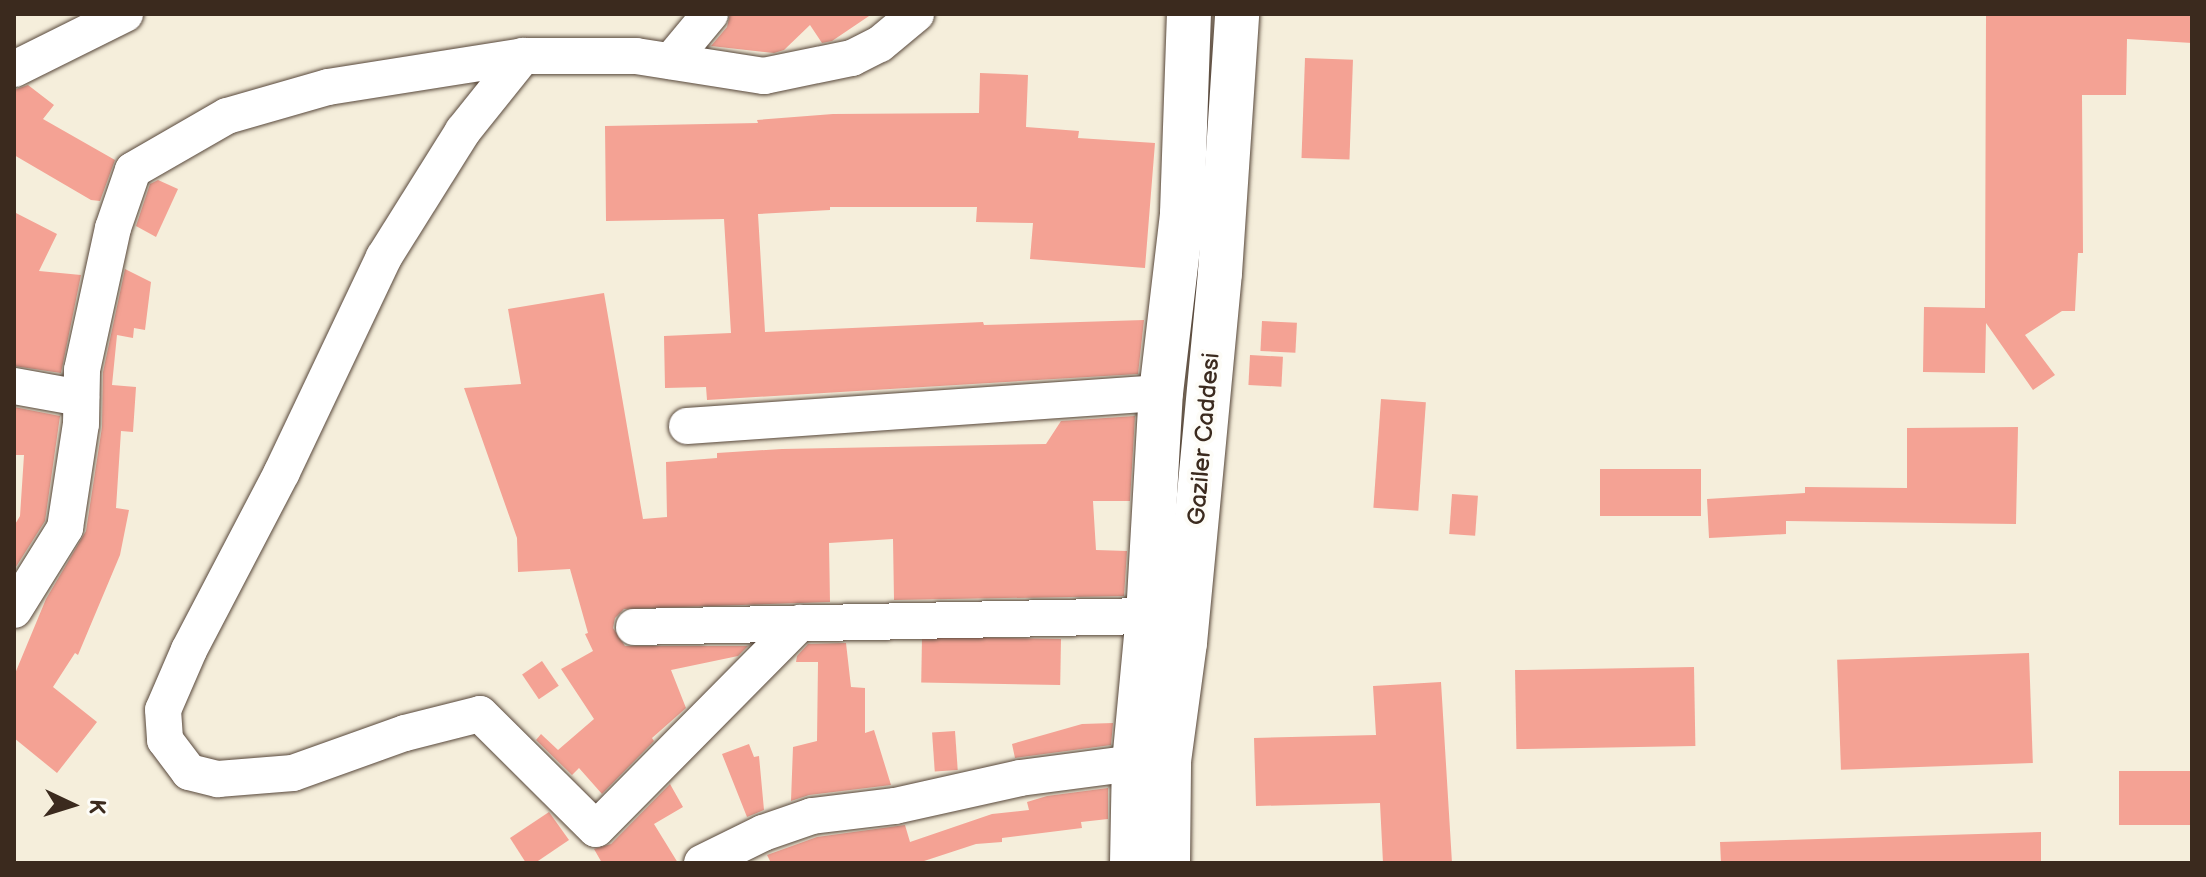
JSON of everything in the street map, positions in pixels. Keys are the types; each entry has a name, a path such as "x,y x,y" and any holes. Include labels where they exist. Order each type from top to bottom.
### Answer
{"main road":[{"name":"Gaziler Caddesi","path":"1132,863 1134,763 1148,616 1161,393 1182,213 1189,14"},
{"name":"Gaziler Caddesi","path":"1168,863 1169,761 1185,643 1218,289 1237,14"}],"street":[{"path":"14,69 125,14"},
{"path":"671,61 710,14"},
{"path":"14,610 65,528 81,424 82,370 113,228 133,170 227,116 328,87 523,56 636,56 764,76 852,58 880,44 916,14"},
{"path":"523,56 463,131 384,257 282,472 189,650 163,710 165,740 189,772 218,779 293,773 405,733 480,714 596,829 800,623"},
{"path":"14,386 81,398"},
{"path":"687,426 1161,393"},
{"path":"634,627 1148,616"},
{"path":"702,863 763,833 812,816 895,806 1020,778 1134,763"}],"building":[{"path":"730,14 872,14 832,41 822,43 810,25 784,50 774,53 711,46 727,27"},
{"path":"1986,14 2192,14 2192,43 2127,39 2126,95 2082,95 2083,253 2078,253 2075,311 2062,311 2025,335 2055,375 2033,390 1986,323 1985,373 1923,372 1924,307 1985,308"},
{"path":"1305,58 1353,60 1349,160 1302,158"},
{"path":"980,73 1028,75 1026,127 1079,131 1078,138 1155,143 1145,268 1030,259 1033,223 976,222 977,207 830,207 830,210 758,214 765,332 983,322 984,325 1144,320 1138,374 707,400 706,387 665,388 664,336 731,333 724,219 606,221 605,126 758,123 757,120 833,114 979,113"},
{"path":"28,85 54,105 43,119 115,160 100,201 91,200 14,155 14,90"},
{"path":"158,180 178,189 156,237 136,226 150,184"},
{"path":"14,212 57,234 39,271 81,275 61,373 14,366"},
{"path":"125,269 151,282 145,330 134,328 133,338 117,335 112,385 136,387 133,432 121,431 116,508 129,510 120,555 78,655 75,653 53,687 97,722 57,773 14,738 14,676 46,599 86,531 102,427 103,372"},
{"path":"604,293 643,519 667,517 666,462 717,458 717,453 782,449 1046,444 1061,421 1135,416 1130,501 1093,501 1096,550 1127,551 1124,596 894,600 893,539 829,543 830,602 624,609 615,618 613,628 625,646 748,646 738,656 671,670 686,708 652,738 654,741 602,794 579,768 572,775 536,740 541,734 558,750 594,719 561,669 593,651 585,634 588,633 570,569 518,572 517,538 464,388 521,384 508,309"},
{"path":"1262,321 1297,323 1295,353 1260,351"},
{"path":"1250,355 1283,357 1281,387 1248,385"},
{"path":"1381,399 1426,402 1418,511 1373,508"},
{"path":"14,407 60,416 45,521 14,570 14,526 20,516 24,455 14,455"},
{"path":"2018,427 2016,524 1786,521 1786,534 1709,538 1707,499 1805,493 1805,487 1907,488 1907,428"},
{"path":"1600,469 1701,469 1701,516 1600,516"},
{"path":"1452,494 1478,496 1475,536 1449,534"},
{"path":"922,637 1061,639 1060,685 921,683"},
{"path":"846,643 851,687 865,688 865,733 874,730 891,785 809,795 791,801 793,747 817,741 818,662 796,662 797,656 808,644"},
{"path":"2029,653 2033,763 1841,770 1837,660"},
{"path":"542,661 559,686 539,699 522,674"},
{"path":"1694,667 1695,746 1516,749 1515,670"},
{"path":"1441,682 1452,863 1383,863 1380,803 1256,806 1254,738 1376,735 1373,686"},
{"path":"1113,723 1111,745 1015,758 1012,744 1082,724"},
{"path":"955,731 958,770 935,772 932,733"},
{"path":"749,744 754,757 759,756 764,810 747,817 722,754"},
{"path":"2119,771 2192,771 2192,825 2119,825"},
{"path":"670,784 683,807 654,824 678,863 602,863 594,849 611,844"},
{"path":"1108,788 1108,819 1081,822 1082,828 976,844 918,863 771,863 767,855 817,837 905,825 910,842 992,814 1029,810 1027,802 1047,796"},
{"path":"549,812 569,840 535,863 526,863 510,838"},
{"path":"2041,832 2041,863 1721,863 1720,842"}]}
